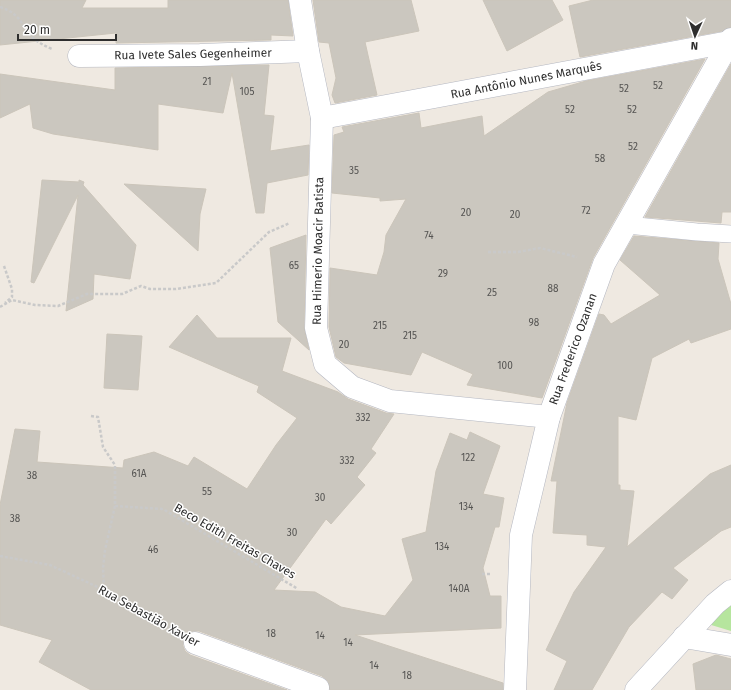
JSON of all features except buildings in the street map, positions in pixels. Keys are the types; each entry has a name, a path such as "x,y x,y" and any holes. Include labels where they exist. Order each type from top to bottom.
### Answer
{"street":[{"name":"Rua Himerio Moacir Batista","path":"300,0 308,51 322,118 318,210 319,275 316,328 325,364 352,387 390,401 549,417"},
{"name":"Rua Antônio Nunes Marquês","path":"322,118 730,40"},
{"name":"Rua Frederico Ozanan","path":"515,690 521,535 549,417 604,264 730,40"},
{"name":"Rua Ivete Sales Gegenheimer","path":"79,56 200,55 308,51"},
{"path":"636,690 715,604 731,591"},
{"path":"684,637 731,646"},
{"name":"Rua Sebastião Xavier","path":"195,643 318,688 317,690"}],"lane":[{"path":"627,225 731,234"}],"path":[{"path":"0,7 9,10 21,20 32,37 41,44 56,51 79,56"},
{"path":"1,307 12,300 35,305 58,306 87,294 122,294 141,286 150,289 176,289 216,283 269,232 318,210"},
{"path":"488,252 518,252 540,248 604,264"},
{"path":"1,307 12,297 12,289 4,266"},
{"path":"91,416 98,417 103,447 115,464 115,506 105,550 103,568 104,590"},
{"name":"Beco Edith Freitas Chaves","path":"115,506 163,510 298,589"},
{"name":"Rua Sebastião Xavier","path":"0,556 50,565 104,590 195,643"}],"green space":[{"path":"731,598 731,631 708,624"}]}
